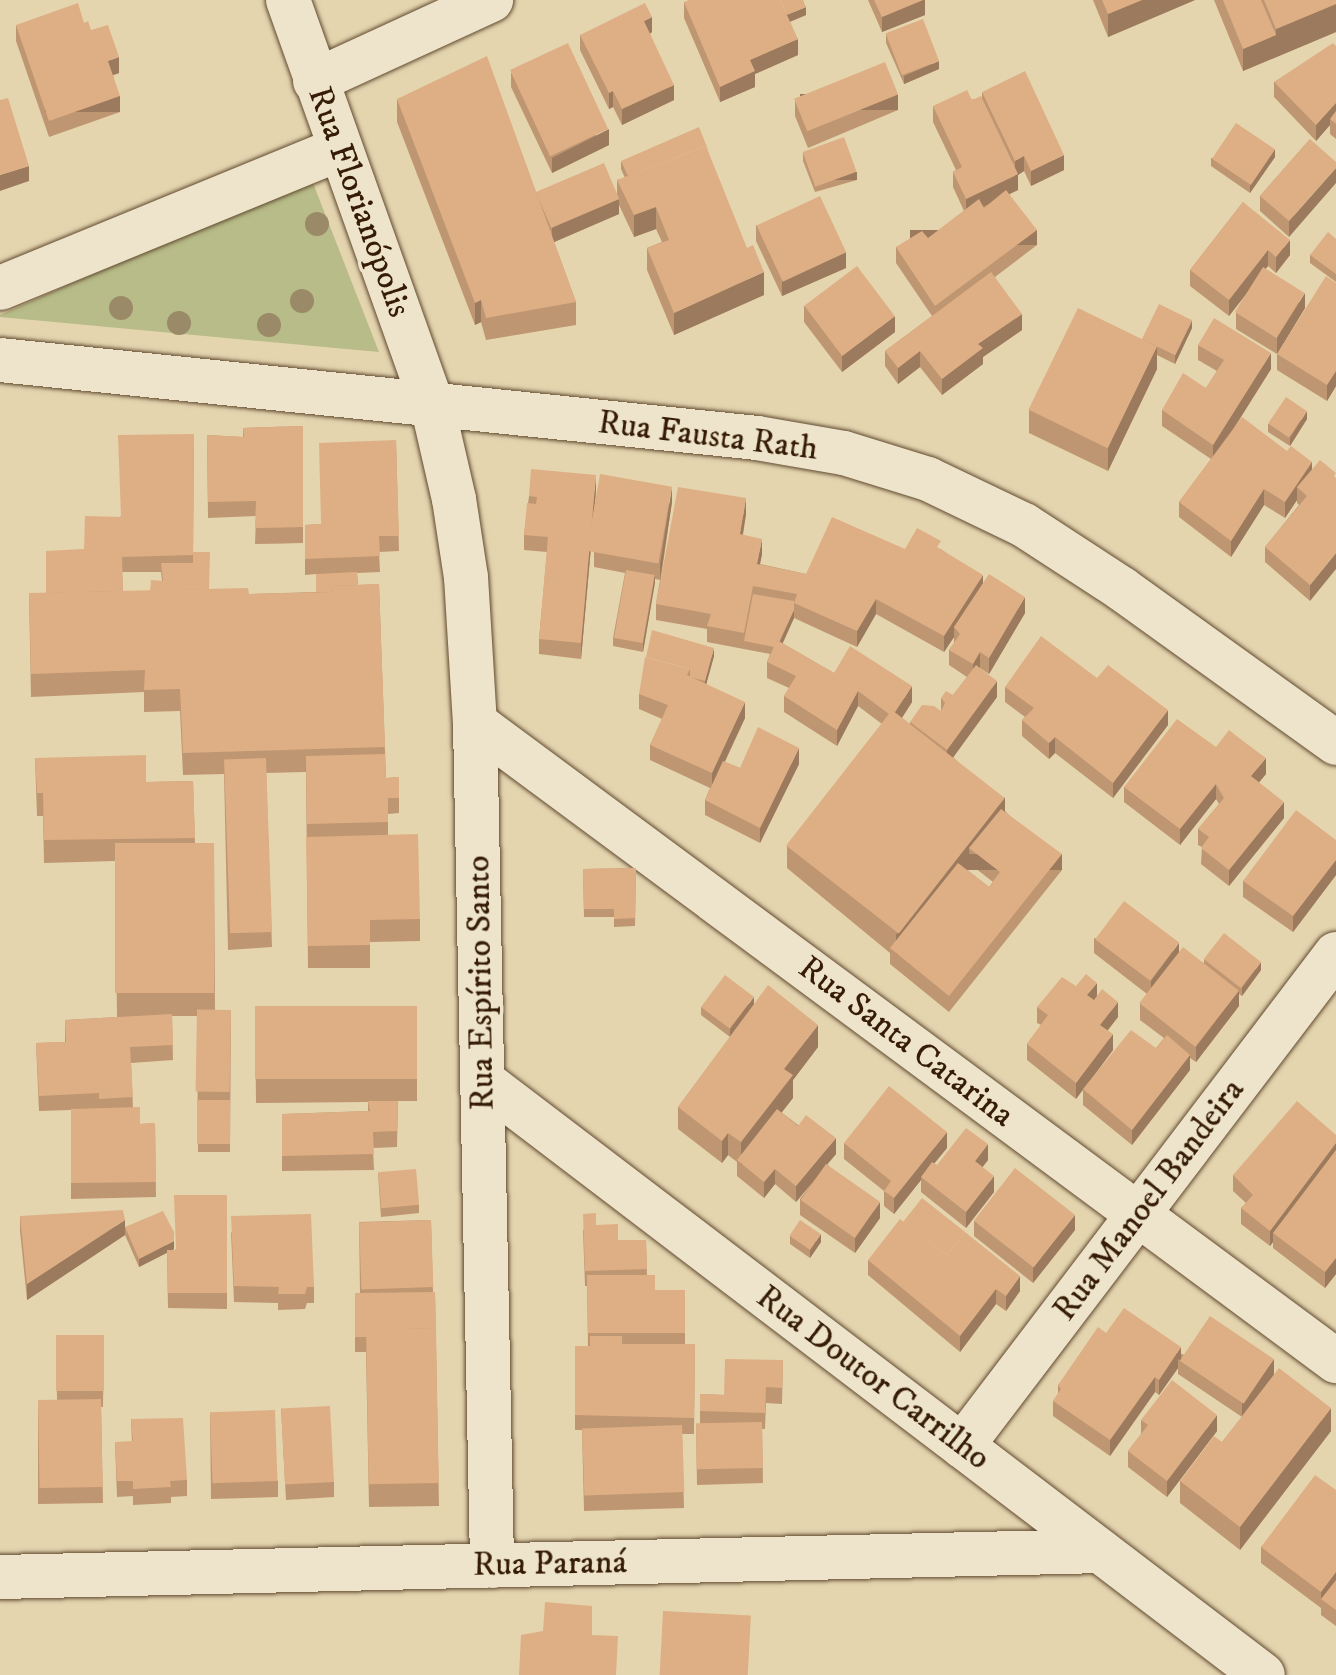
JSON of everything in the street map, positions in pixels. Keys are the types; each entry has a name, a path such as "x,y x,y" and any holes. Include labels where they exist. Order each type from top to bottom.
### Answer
{"street":[{"name":"Rua Florianópolis","path":"288,0 432,404"},
{"path":"315,81 491,0"},
{"path":"0,288 339,149"},
{"name":"Rua Fausta Rath","path":"0,360 757,438 844,453 928,479 1024,525 1122,589 1336,743"},
{"name":"Rua Espírito Santo","path":"432,404 454,499 466,577 475,723 492,1566"},
{"name":"Rua Santa Catarina","path":"475,723 1336,1361"},
{"name":"Rua Manoel Bandeira","path":"962,1446 1336,954"},
{"name":"Rua Doutor Carrilho","path":"483,1081 1263,1675"},
{"name":"Rua Paraná","path":"0,1577 1100,1551"}],"green space":[{"path":"311,178 379,352 0,317 0,315"}],"building":[{"path":"780,0 798,39 750,60 755,71 720,87 684,2"},
{"path":"780,0 803,0 806,7 787,15"},
{"path":"874,0 923,0 882,17"},
{"path":"1102,0 1142,0 1108,14"},
{"path":"1223,0 1261,0 1276,35 1243,49"},
{"path":"1264,0 1336,0 1336,4 1276,29"},
{"path":"78,3 84,23 88,21 91,30 108,25 119,57 108,61 120,96 49,121 16,25"},
{"path":"645,3 652,17 644,21 674,85 622,109 613,91 609,93 580,35"},
{"path":"923,19 939,61 902,75 886,33"},
{"path":"568,43 608,129 550,156 510,70"},
{"path":"1333,43 1336,46 1336,103 1316,125 1274,82"},
{"path":"487,56 576,302 486,318 481,300 475,303 397,99"},
{"path":"885,62 898,94 807,131 794,99"},
{"path":"1025,71 1064,155 1031,171 1024,156 1015,161 982,92"},
{"path":"967,90 972,100 981,96 1018,174 966,199 953,172 962,167 933,106"},
{"path":"8,98 29,166 0,175 0,100"},
{"path":"1236,123 1275,149 1251,185 1212,159"},
{"path":"699,127 709,152 706,146 628,176 621,161"},
{"path":"844,137 857,172 815,187 803,152"},
{"path":"1310,139 1336,162 1336,168 1289,221 1260,196"},
{"path":"706,146 747,248 753,245 764,272 674,313 647,248 669,240 656,207 634,215 617,180"},
{"path":"604,163 619,199 551,228 536,192"},
{"path":"1006,190 1037,230 935,306 896,247 922,231 928,238 979,199 984,208"},
{"path":"820,196 846,252 783,282 757,226"},
{"path":"1243,202 1290,240 1276,257 1268,250 1229,300 1190,270"},
{"path":"1328,232 1336,239 1336,274 1310,255"},
{"path":"857,266 895,316 842,356 804,306"},
{"path":"1263,267 1305,293 1276,338 1235,312"},
{"path":"991,272 1022,314 978,344 983,348 942,379 920,351 898,368 885,351"},
{"path":"1326,276 1336,283 1336,371 1327,385 1277,354"},
{"path":"1159,304 1192,320 1175,355 1142,339"},
{"path":"1078,308 1157,347 1108,448 1028,410"},
{"path":"1214,318 1271,353 1213,445 1162,410 1183,373 1206,388 1224,360 1198,345"},
{"path":"1286,397 1307,411 1289,438 1268,424"},
{"path":"1242,417 1287,451 1291,446 1312,462 1285,502 1264,489 1231,541 1179,502"},
{"path":"303,426 303,527 255,528 256,501 208,502 207,435 244,437 243,428"},
{"path":"194,434 193,555 122,557 123,591 46,593 46,551 84,549 85,516 121,517 118,435"},
{"path":"396,440 399,536 379,536 380,556 305,559 305,525 321,524 319,443"},
{"path":"1320,460 1336,473 1336,553 1310,585 1265,547 1307,496 1297,487"},
{"path":"531,469 596,475 581,643 539,639 548,537 524,535 527,503 536,504 537,497 529,496"},
{"path":"600,474 672,487 658,563 586,551"},
{"path":"678,487 746,498 740,534 762,539 757,564 806,574 832,517 905,549 917,528 941,541 937,547 983,575 944,636 876,599 857,631 794,603 797,594 753,586 744,633 707,626 711,614 656,604"},
{"path":"193,552 210,552 209,589 150,591 151,580 163,581 161,563 193,563"},
{"path":"626,570 655,575 643,643 614,638"},
{"path":"357,572 358,585 332,586 331,592 316,592 316,574"},
{"path":"989,574 1025,597 989,658 980,652 973,664 949,650 960,634 954,627"},
{"path":"379,584 385,747 183,753 180,689 144,690 145,670 31,674 29,593 248,588 249,594 331,592 332,586"},
{"path":"753,594 794,601 794,610 774,647 744,641"},
{"path":"652,630 714,648 705,681 690,677 690,669 646,657"},
{"path":"1041,636 1097,678 1108,665 1168,710 1113,783 1055,737 1049,743 1022,720 1034,708 1005,687"},
{"path":"777,640 834,673 850,646 912,686 895,712 892,710 889,714 858,691 837,730 784,696 796,676 767,662"},
{"path":"645,657 690,669 687,675 745,702 712,773 650,745 668,705 639,694"},
{"path":"976,665 997,681 947,750 910,722 922,705 934,706 941,711 945,703 941,698 946,691 953,695"},
{"path":"892,710 1005,798 899,934 786,846"},
{"path":"1177,719 1216,747 1229,730 1266,758 1251,776 1284,802 1229,870 1201,848 1209,837 1198,829 1224,798 1216,784 1180,829 1124,787"},
{"path":"758,727 799,748 760,828 705,800 723,761 740,768"},
{"path":"385,754 386,778 399,777 399,798 388,798 388,822 307,824 306,756"},
{"path":"146,755 146,782 193,781 195,838 44,840 43,793 37,793 35,758"},
{"path":"266,758 272,932 230,933 224,759"},
{"path":"1001,809 1062,854 949,996 890,948 958,863 989,887 1000,872 969,848"},
{"path":"1296,810 1336,840 1336,860 1293,916 1243,881"},
{"path":"418,834 420,919 370,920 370,945 308,946 306,837"},
{"path":"115,843 214,843 214,993 115,993"},
{"path":"636,868 635,918 614,919 614,909 584,909 583,869"},
{"path":"1124,901 1179,943 1150,981 1095,939"},
{"path":"1224,933 1261,962 1241,988 1204,959"},
{"path":"1183,947 1239,991 1195,1047 1139,1003"},
{"path":"1086,974 1097,983 1087,995 1094,1000 1102,989 1118,1002 1100,1025 1113,1034 1076,1083 1027,1044 1048,1015 1037,1007 1062,977 1076,986"},
{"path":"725,975 754,997 730,1029 701,1007"},
{"path":"768,985 818,1025 784,1069 793,1075 741,1142 728,1133 722,1141 678,1107"},
{"path":"255,1006 417,1006 417,1079 255,1079"},
{"path":"197,1009 231,1010 230,1092 196,1091"},
{"path":"172,1014 173,1045 130,1047 133,1097 99,1099 99,1093 39,1096 36,1043 66,1042 65,1020"},
{"path":"1131,1030 1156,1048 1167,1035 1190,1055 1132,1130 1083,1089"},
{"path":"889,1086 947,1132 894,1198 884,1191 891,1181 844,1143"},
{"path":"197,1100 230,1100 230,1144 197,1144"},
{"path":"368,1101 398,1101 397,1131 373,1132 374,1154 282,1156 282,1114 370,1111"},
{"path":"1297,1101 1336,1135 1336,1143 1270,1231 1241,1208 1253,1195 1233,1175"},
{"path":"140,1107 140,1124 155,1123 156,1182 71,1183 71,1109"},
{"path":"777,1109 798,1126 806,1115 836,1138 796,1186 775,1169 764,1182 737,1160"},
{"path":"966,1128 988,1144 975,1161 994,1176 966,1212 921,1177 932,1162 937,1165"},
{"path":"1336,1150 1336,1258 1325,1272 1273,1233"},
{"path":"826,1164 880,1202 855,1238 801,1200"},
{"path":"1015,1168 1075,1215 1034,1268 974,1221"},
{"path":"416,1169 419,1205 381,1208 378,1172"},
{"path":"174,1195 227,1195 227,1293 168,1293 167,1250 176,1250"},
{"path":"922,1198 969,1235 965,1232 947,1255 903,1222"},
{"path":"123,1210 125,1220 27,1284 20,1216"},
{"path":"163,1211 174,1232 174,1241 139,1259 125,1227"},
{"path":"596,1213 596,1225 618,1224 618,1240 646,1240 647,1269 585,1271 583,1214"},
{"path":"311,1214 314,1287 307,1287 305,1294 278,1294 279,1287 234,1286 231,1216"},
{"path":"900,1219 947,1255 965,1232 1020,1276 1006,1296 996,1289 960,1336 868,1260"},
{"path":"431,1220 433,1287 361,1289 359,1223"},
{"path":"800,1220 821,1234 810,1250 789,1236"},
{"path":"587,1275 655,1275 655,1290 685,1290 685,1333 588,1333"},
{"path":"435,1292 436,1328 366,1330 366,1337 355,1337 355,1293"},
{"path":"1124,1308 1181,1347 1159,1380 1155,1377 1110,1440 1053,1401 1061,1389 1058,1385 1098,1327 1106,1333"},
{"path":"1210,1316 1274,1359 1244,1404 1180,1361"},
{"path":"436,1328 439,1483 369,1484 366,1329"},
{"path":"56,1335 104,1335 104,1391 56,1391"},
{"path":"590,1336 622,1336 622,1344 695,1344 694,1418 575,1415 575,1346 590,1346"},
{"path":"725,1359 783,1360 782,1388 766,1387 765,1413 700,1411 700,1394 724,1395"},
{"path":"1279,1368 1331,1408 1240,1527 1180,1481 1214,1436 1222,1442"},
{"path":"1172,1380 1217,1415 1167,1481 1128,1451 1148,1425 1141,1420"},
{"path":"101,1399 103,1487 40,1488 38,1400"},
{"path":"330,1406 334,1482 285,1484 281,1409"},
{"path":"275,1410 277,1481 213,1483 210,1412"},
{"path":"183,1418 187,1480 170,1481 171,1487 133,1489 133,1481 117,1481 115,1442 133,1441 131,1419"},
{"path":"762,1422 763,1468 697,1469 696,1423"},
{"path":"682,1425 684,1492 584,1495 582,1428"},
{"path":"1315,1475 1336,1490 1336,1572 1321,1592 1261,1547"},
{"path":"1336,1580 1336,1610 1321,1599"},
{"path":"545,1602 592,1606 592,1635 618,1636 616,1675 519,1675 521,1635 543,1631"},
{"path":"663,1611 751,1616 748,1675 660,1675"}]}
